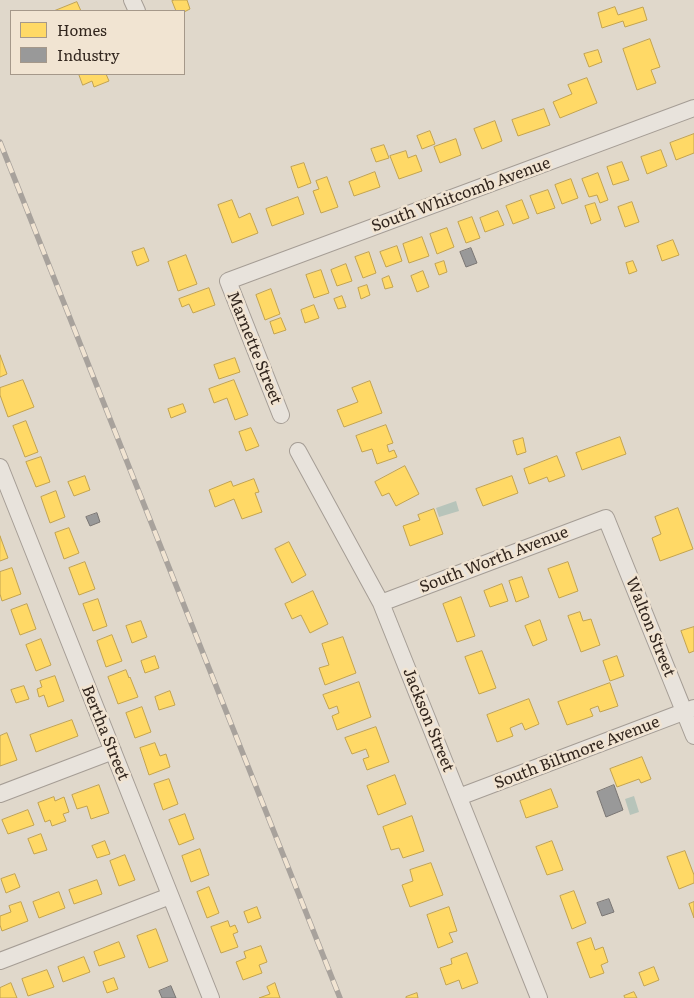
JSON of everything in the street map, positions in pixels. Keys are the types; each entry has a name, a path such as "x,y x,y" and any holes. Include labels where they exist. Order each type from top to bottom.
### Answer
{"street":[{"name":"South Whitcomb Avenue","path":"228,281 694,108"},
{"name":"Marnette Street","path":"228,281 281,416"},
{"name":"Jackson Street","path":"298,451 381,603 539,998"},
{"name":"Bertha Street","path":"0,467 211,998"},
{"name":"South Worth Avenue","path":"381,603 606,518"},
{"name":"Walton Street","path":"606,518 689,710 694,736"},
{"name":"South Biltmore Avenue","path":"459,798 689,710"},
{"path":"0,794 113,751"},
{"path":"0,961 170,896"}],"shaded area":[{"path":"456,501 459,511 439,517 436,508"},
{"path":"634,796 639,812 630,815 625,799"}],"building: Homes":[{"path":"187,0 190,9 185,12 176,10 172,1"},
{"path":"77,2 81,10 57,10"},
{"path":"615,7 618,15 643,7 647,20 625,27 623,21 602,28 598,13"},
{"path":"650,39 660,67 651,70 656,83 637,90 623,49"},
{"path":"598,50 602,62 589,67 584,54"},
{"path":"79,75 106,75 109,81 94,87 92,81 83,85"},
{"path":"587,78 597,103 560,118 553,102 572,94 568,85"},
{"path":"544,109 550,125 518,136 512,120"},
{"path":"495,121 502,141 482,149 474,129"},
{"path":"430,131 435,144 422,149 417,136"},
{"path":"694,134 694,153 676,160 670,143"},
{"path":"456,139 461,155 440,163 434,147"},
{"path":"384,145 389,158 376,162 371,149"},
{"path":"661,150 667,166 647,174 641,157"},
{"path":"406,151 408,158 416,155 422,171 399,179 390,156"},
{"path":"622,162 629,180 613,185 607,167"},
{"path":"304,163 311,183 298,188 291,167"},
{"path":"375,172 380,187 354,196 349,182"},
{"path":"598,173 608,200 600,203 597,195 589,197 582,179"},
{"path":"327,177 338,207 321,213 313,191 319,189 316,181"},
{"path":"571,179 578,198 562,204 555,185"},
{"path":"548,190 555,208 537,214 530,196"},
{"path":"298,197 304,214 272,226 266,209"},
{"path":"232,200 239,218 250,213 258,233 232,243 218,205"},
{"path":"522,200 529,218 513,224 506,206"},
{"path":"632,202 639,222 625,227 618,207"},
{"path":"595,203 601,220 591,224 585,206"},
{"path":"498,211 504,225 485,232 480,218"},
{"path":"472,217 480,238 466,243 458,222"},
{"path":"447,228 454,247 437,254 430,234"},
{"path":"422,237 429,256 409,263 403,244"},
{"path":"673,240 679,255 662,261 657,246"},
{"path":"397,246 402,261 386,267 380,252"},
{"path":"144,248 149,261 137,266 132,252"},
{"path":"369,252 376,273 363,278 355,257"},
{"path":"186,255 197,284 178,291 168,262"},
{"path":"444,261 447,272 439,275 435,264"},
{"path":"633,261 637,271 629,274 626,263"},
{"path":"346,264 352,281 337,286 331,270"},
{"path":"321,270 329,293 314,298 306,275"},
{"path":"423,271 429,287 417,292 411,276"},
{"path":"389,276 393,287 385,289 382,279"},
{"path":"367,285 370,295 361,299 358,288"},
{"path":"209,288 215,305 193,313 189,304 182,307 179,299"},
{"path":"271,289 280,314 265,320 256,295"},
{"path":"342,296 346,307 338,309 334,299"},
{"path":"314,305 319,318 305,323 301,310"},
{"path":"281,318 286,330 274,334 270,322"},
{"path":"0,355 7,374 0,377"},
{"path":"235,358 240,372 219,379 214,365"},
{"path":"23,380 34,407 8,417 0,395 0,388"},
{"path":"234,380 248,415 235,420 227,398 214,403 209,389"},
{"path":"370,381 382,413 344,427 337,410 358,402 352,388"},
{"path":"183,404 186,412 171,418 168,409"},
{"path":"26,421 38,452 25,457 13,426"},
{"path":"386,425 393,443 387,445 389,452 394,450 397,457 377,464 372,449 362,452 356,436"},
{"path":"251,428 259,446 246,451 239,432"},
{"path":"620,437 626,454 582,470 576,453"},
{"path":"523,438 526,452 517,455 513,441"},
{"path":"557,456 565,476 549,482 547,477 529,484 524,469"},
{"path":"41,457 50,482 36,487 26,462"},
{"path":"405,466 419,494 396,506 389,493 382,496 375,482"},
{"path":"85,476 90,490 74,496 68,482"},
{"path":"512,476 518,493 483,506 476,489"},
{"path":"254,479 259,492 255,493 262,512 242,519 234,499 215,507 209,490 231,481 233,486"},
{"path":"56,491 65,517 50,523 41,497"},
{"path":"678,508 693,549 660,561 652,538 661,534 655,517"},
{"path":"434,509 443,534 410,546 403,526 420,520 418,515"},
{"path":"69,528 79,553 64,559 55,533"},
{"path":"0,536 8,558 0,561"},
{"path":"289,542 306,575 292,583 275,549"},
{"path":"85,562 95,589 79,595 69,568"},
{"path":"568,562 578,591 559,598 548,569"},
{"path":"12,568 21,594 2,601 0,594 0,572"},
{"path":"522,577 529,597 516,602 509,581"},
{"path":"502,584 508,601 490,607 484,591"},
{"path":"313,591 328,624 310,633 301,615 292,619 285,604"},
{"path":"461,597 475,636 457,642 443,604"},
{"path":"98,599 107,626 93,631 83,604"},
{"path":"27,604 36,629 20,635 11,610"},
{"path":"580,612 583,621 591,619 600,645 581,652 568,616"},
{"path":"540,620 547,640 533,646 525,626"},
{"path":"141,621 147,637 132,643 126,626"},
{"path":"694,627 694,651 689,653 681,631"},
{"path":"112,635 122,661 106,667 97,641"},
{"path":"343,637 356,673 325,685 319,668 329,665 322,644"},
{"path":"41,639 51,665 36,671 26,645"},
{"path":"482,651 496,688 479,694 465,657"},
{"path":"155,656 159,668 145,673 141,661"},
{"path":"617,656 624,676 610,681 603,661"},
{"path":"126,670 138,697 118,704 108,677"},
{"path":"55,676 64,701 48,707 44,695 39,697 37,689 42,687 40,681"},
{"path":"359,682 371,717 337,730 332,716 339,713 337,706 329,709 323,695"},
{"path":"610,683 618,706 600,712 598,706 590,709 593,716 567,725 558,702"},
{"path":"24,686 29,699 16,703 11,690"},
{"path":"170,691 175,705 159,710 155,697"},
{"path":"529,699 539,724 525,730 522,723 510,728 513,736 497,742 487,715"},
{"path":"142,707 151,732 135,738 126,713"},
{"path":"72,720 78,736 36,752 30,735"},
{"path":"376,727 389,762 367,770 363,759 369,757 366,749 352,754 345,738"},
{"path":"7,733 17,760 0,766 0,736"},
{"path":"155,743 160,756 166,754 170,767 149,775 140,748"},
{"path":"642,757 651,779 641,783 639,779 617,787 610,769"},
{"path":"395,775 406,804 378,815 367,786"},
{"path":"169,779 178,804 163,810 154,784"},
{"path":"99,785 109,813 91,819 87,806 77,809 72,795"},
{"path":"551,789 558,807 526,818 520,801"},
{"path":"54,797 55,801 64,797 69,812 63,814 66,821 52,826 50,820 45,822 38,803"},
{"path":"28,810 34,825 8,834 2,820"},
{"path":"185,814 194,839 179,845 169,820"},
{"path":"412,816 424,851 403,858 399,848 391,850 383,827"},
{"path":"41,834 47,850 34,854 28,839"},
{"path":"105,841 110,854 97,858 92,846"},
{"path":"552,841 563,870 547,875 536,847"},
{"path":"200,849 209,875 191,882 182,856"},
{"path":"685,851 694,875 694,883 679,889 667,857"},
{"path":"125,855 135,880 119,886 110,861"},
{"path":"431,863 443,895 410,907 402,885 413,881 410,870"},
{"path":"15,874 20,887 6,893 1,879"},
{"path":"97,880 102,894 74,904 69,890"},
{"path":"209,887 219,913 207,918 197,892"},
{"path":"574,891 586,923 572,929 560,896"},
{"path":"59,892 65,908 39,918 33,902"},
{"path":"21,902 28,921 2,931 0,916 11,912 9,906"},
{"path":"694,902 694,918 689,904"},
{"path":"257,907 261,918 248,923 244,912"},
{"path":"449,907 457,931 449,933 453,942 438,948 427,915"},
{"path":"228,921 230,927 235,925 238,932 233,934 238,947 221,953 211,927"},
{"path":"156,929 168,961 149,968 137,936"},
{"path":"591,938 595,950 603,947 608,962 601,965 604,973 590,978 577,943"},
{"path":"119,942 125,957 99,966 94,952"},
{"path":"261,946 267,962 259,965 262,973 243,980 236,962 246,958 244,952"},
{"path":"467,953 478,983 462,989 459,980 446,985 440,968 452,964 451,959"},
{"path":"84,957 90,972 63,982 58,967"},
{"path":"654,967 659,980 644,986 639,973"},
{"path":"47,970 54,987 28,996 22,979"},
{"path":"114,978 118,989 107,993 103,982"},
{"path":"11,983 17,998 0,998 0,988"},
{"path":"275,983 280,998 259,998 270,994 267,987"},
{"path":"634,992 637,998 625,998 624,996"},
{"path":"417,993 418,998 406,998 406,997"}],"building: Industry":[{"path":"471,248 477,263 466,267 460,252"},
{"path":"97,513 100,522 90,526 86,517"},
{"path":"614,785 623,810 606,817 597,792"},
{"path":"609,899 614,912 602,916 597,903"},
{"path":"171,986 176,998 162,998 159,991"}],"railway":[{"path":"0,142 340,998"}]}
